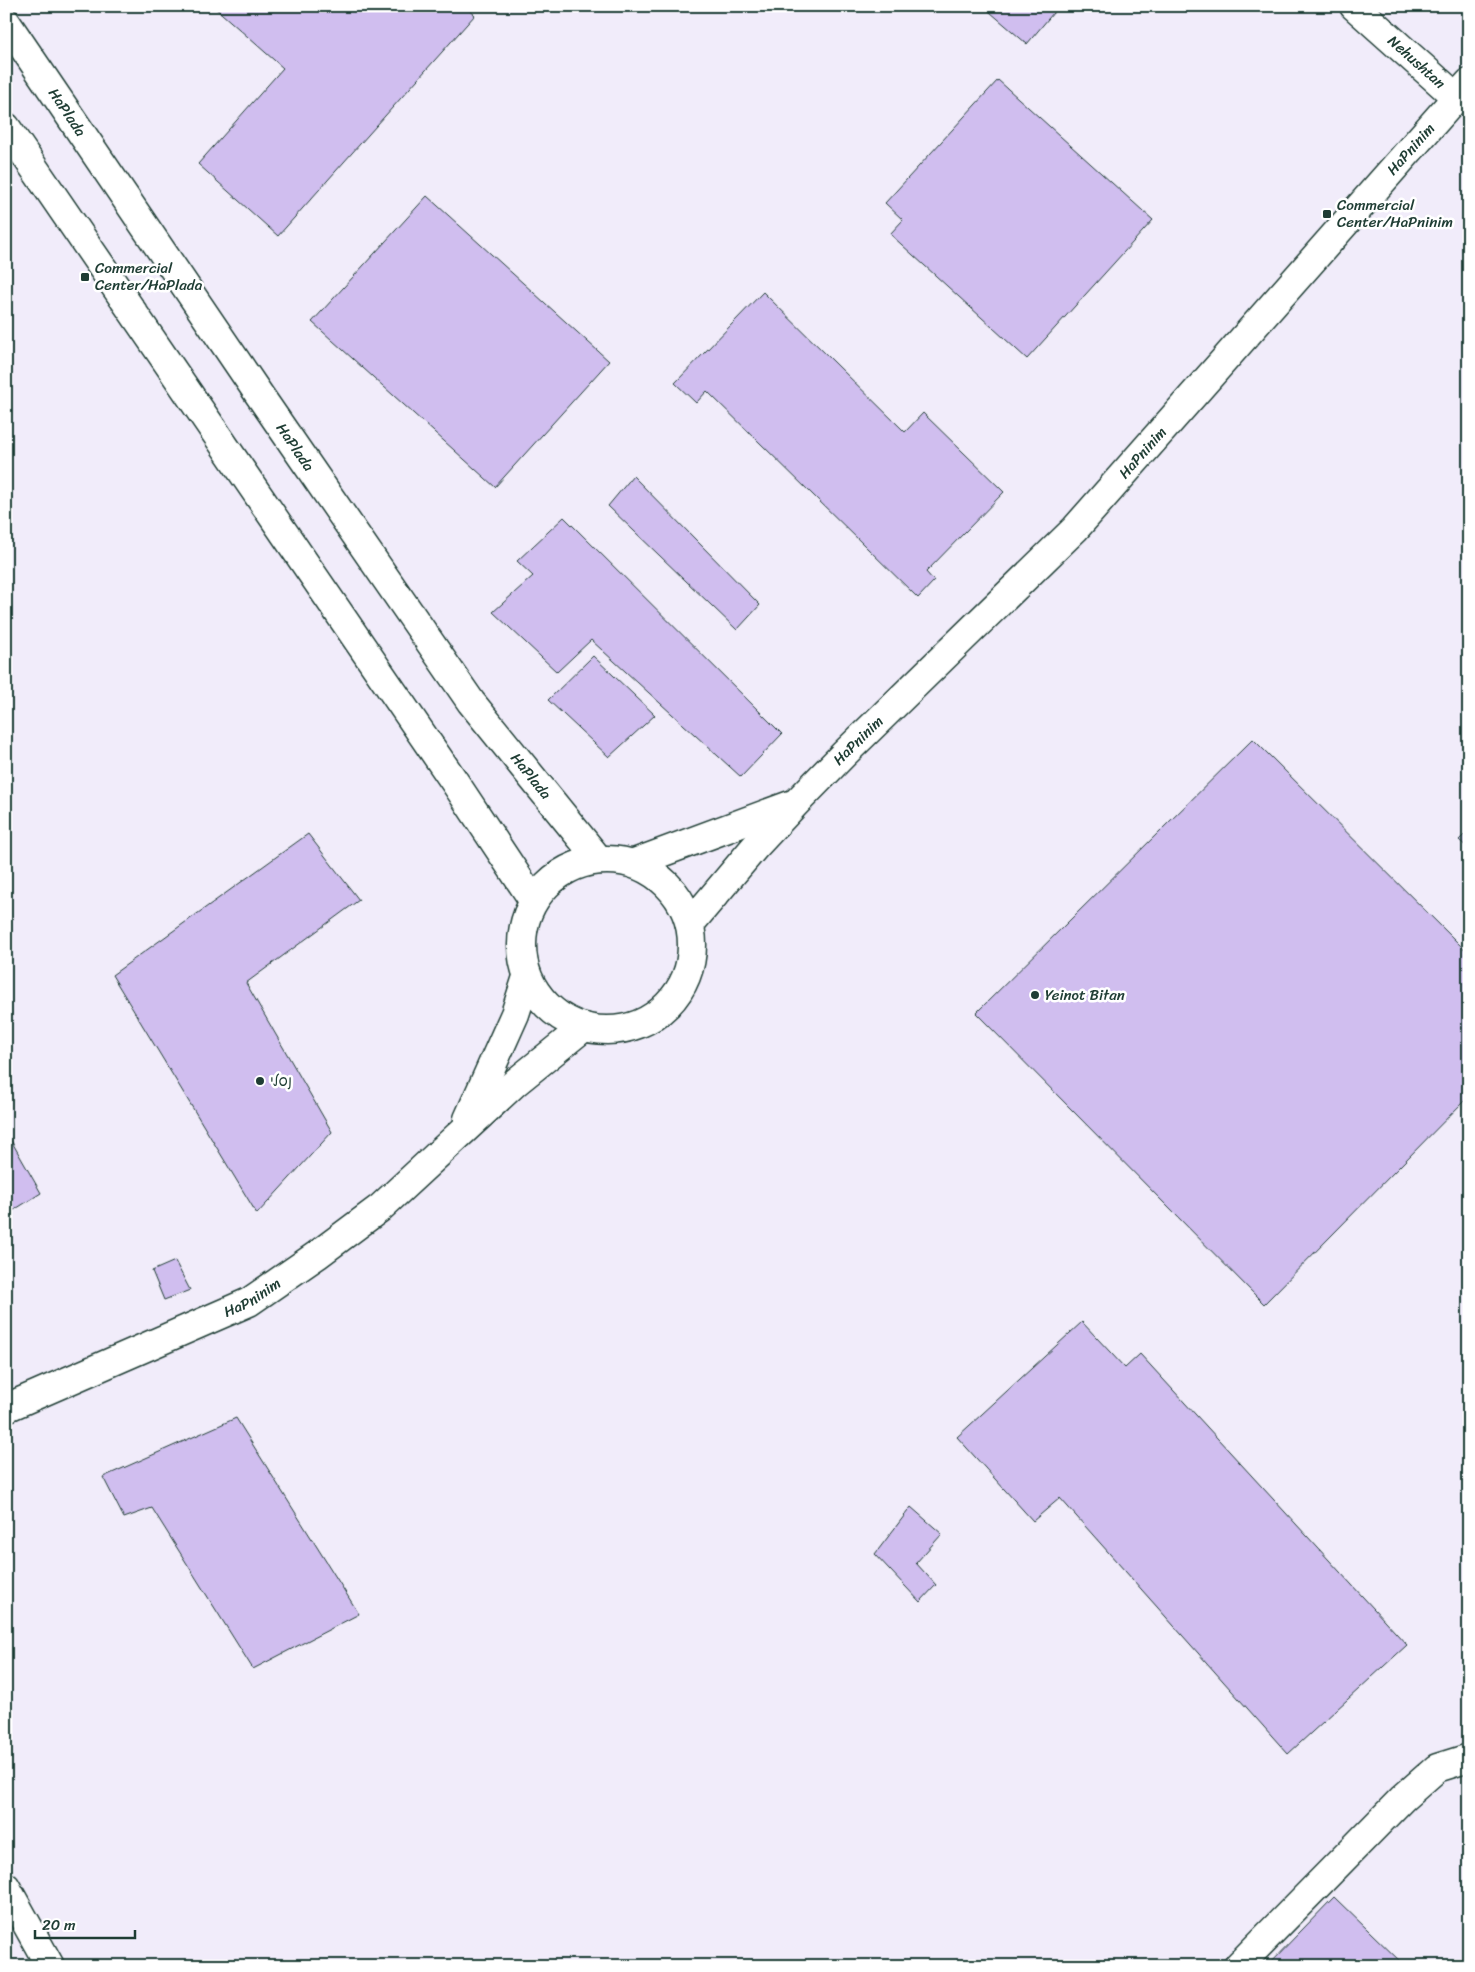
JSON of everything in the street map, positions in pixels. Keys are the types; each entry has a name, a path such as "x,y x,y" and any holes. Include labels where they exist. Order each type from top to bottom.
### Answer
{"street":[{"name":"Nehushtan","path":"1354,6 1463,90"},
{"name":"HaPlada","path":"6,22 331,501 471,702 599,860"},
{"name":"HaPninim","path":"690,924 754,848 796,803 1075,529 1463,90"},
{"path":"6,126 533,900"},
{"name":"HaPninim","path":"634,863 796,803"},
{"path":"599,860 617,860 634,863 659,877 678,898 690,924 693,948 688,972 677,994 661,1012 638,1025 612,1031 584,1027 561,1016 543,998 527,977 520,951 523,925 533,900 550,880 573,866 599,860"},
{"name":"HaPninim","path":"464,1130 515,1014 527,977"},
{"name":"HaPninim","path":"6,1408 249,1302 380,1208 516,1082 584,1027"},
{"path":"1238,1966 1402,1798 1438,1768 1469,1758"},
{"path":"6,1887 50,1966"}],"shaded area":[{"path":"6,6 1469,6 1469,1966 6,1966"}],"building":[{"path":"213,6 465,6 475,15 278,236 198,164 283,68"},
{"path":"983,6 1059,6 1027,44"},
{"path":"998,80 1153,220 1027,359 890,234 903,220 885,203"},
{"path":"427,196 609,361 495,487 312,322"},
{"path":"763,292 905,432 923,413 1004,492 926,572 934,581 918,598 707,391 696,403 675,383"},
{"path":"633,476 760,605 737,630 608,506"},
{"path":"564,517 782,734 741,777 591,640 557,672 493,612 533,576 517,561"},
{"path":"593,656 655,715 609,757 548,700"},
{"path":"1253,739 1469,954 1469,1096 1264,1304 976,1013"},
{"path":"1469,830 1469,849 1459,840"},
{"path":"308,834 359,900 246,983 332,1132 257,1214 112,975"},
{"path":"9,1137 41,1193 6,1215 6,1138"},
{"path":"175,1261 190,1290 164,1300 152,1271"},
{"path":"1082,1322 1125,1368 1140,1354 1407,1645 1288,1754 1060,1498 1033,1521 957,1437"},
{"path":"236,1418 359,1614 253,1669 152,1508 124,1518 103,1477"},
{"path":"911,1507 942,1534 916,1563 936,1585 920,1602 875,1554"},
{"path":"1334,1897 1404,1965 1267,1966"}],"place":[{"name":"Commercial Center/HaPninim","path":"1327,214"},
{"name":"Commercial Center/HaPlada","path":"85,277"},
{"name":"Yeinot Bitan","path":"1035,995"},
{"name":"נסלי","path":"260,1081"}]}
